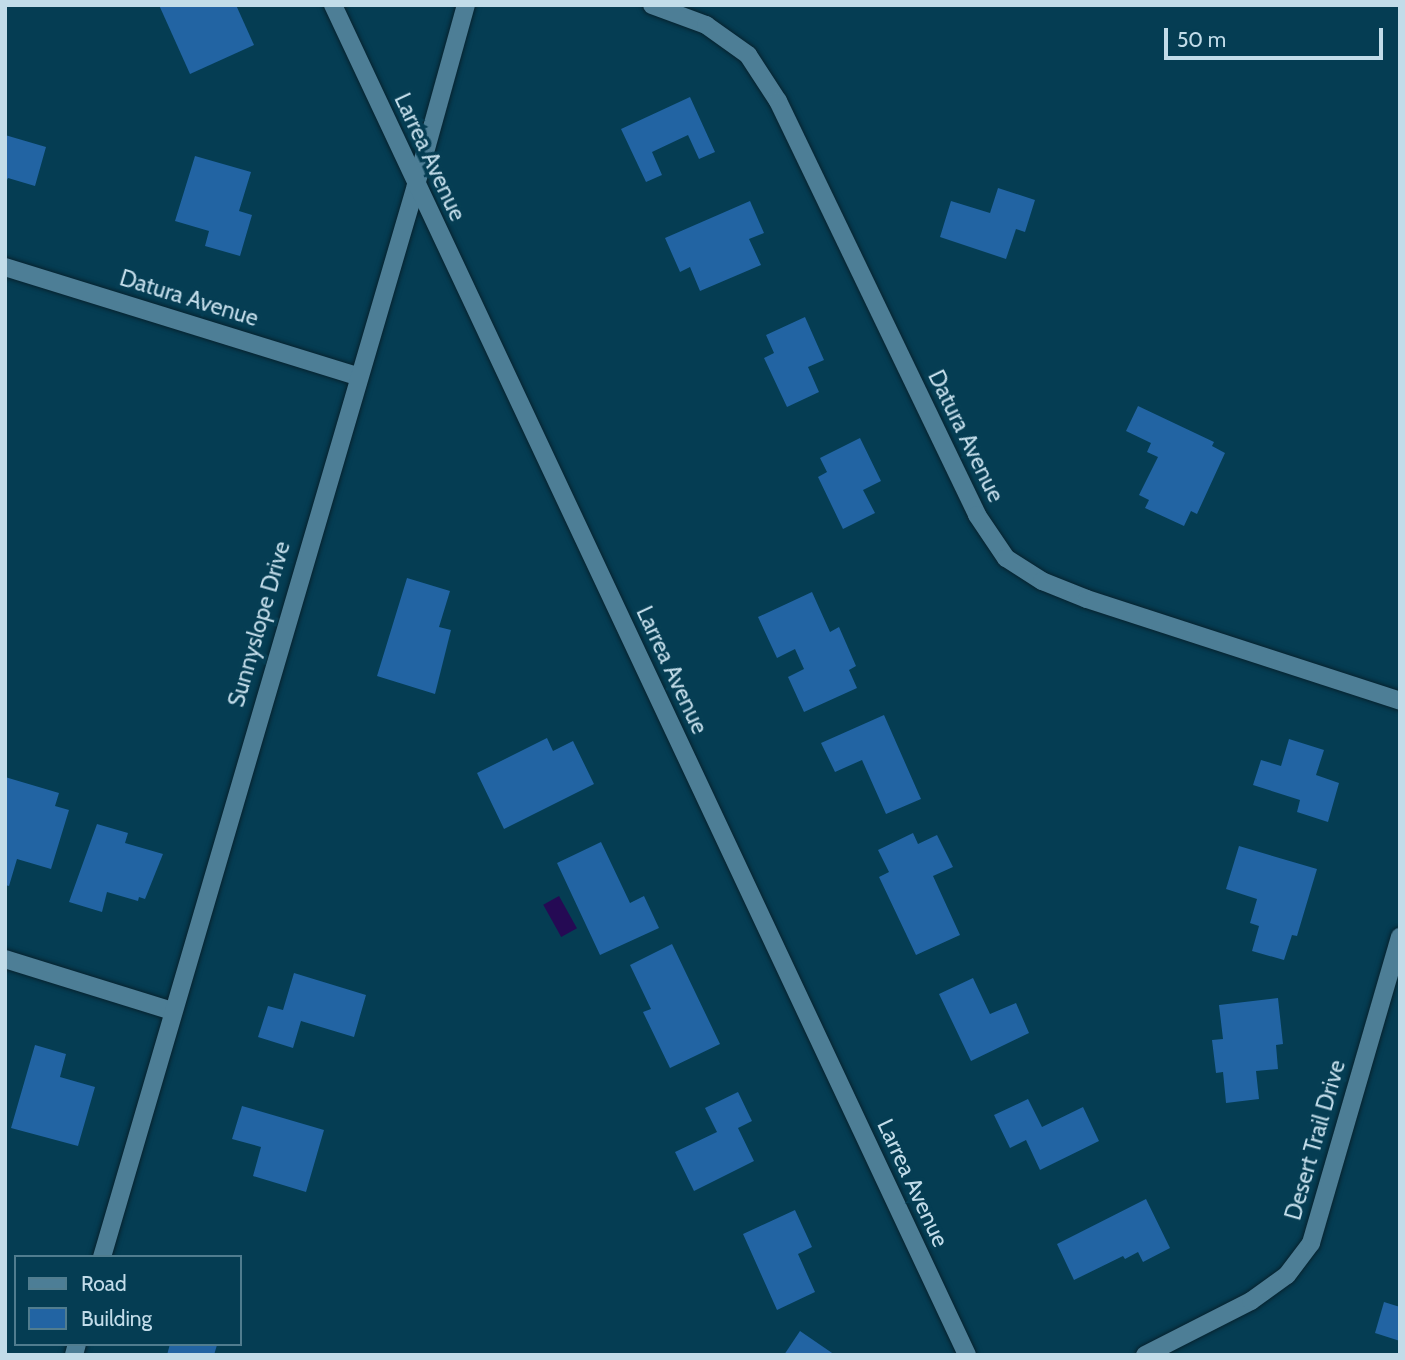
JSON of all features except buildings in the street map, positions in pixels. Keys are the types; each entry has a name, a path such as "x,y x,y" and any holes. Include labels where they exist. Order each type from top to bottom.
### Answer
{"street":[{"name":"Larrea Avenue","path":"333,5 967,1355"},
{"name":"Sunnyslope Drive","path":"103,1255 172,1010 416,185 466,5"},
{"name":"Datura Avenue","path":"652,5 706,25 748,55 756,66 778,101 977,515 1006,558 1042,581 1087,599 1400,701"},
{"name":"Datura Avenue","path":"5,267 358,376"},
{"name":"Desert Trail Drive","path":"1145,1355 1251,1301 1287,1275 1311,1243 1400,937"},
{"path":"5,959 172,1010"}],"shaded area":[{"path":"559,896 577,928 561,937 543,905"}]}
